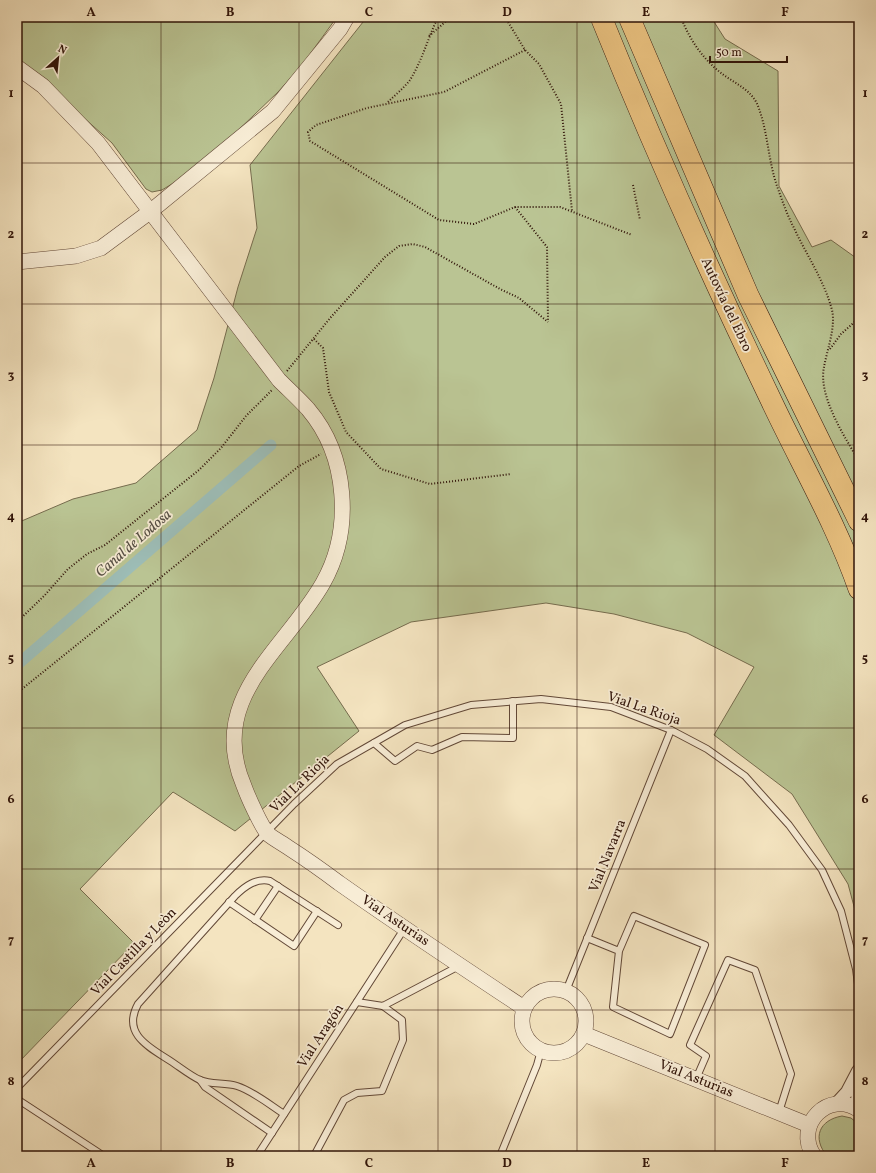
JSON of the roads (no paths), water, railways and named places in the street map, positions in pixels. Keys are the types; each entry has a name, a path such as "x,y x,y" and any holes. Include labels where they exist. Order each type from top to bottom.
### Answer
{"highway":[{"name":"Autovía del Ebro","path":"601,17 701,251 770,399 813,483 850,562 859,589"},
{"name":"Autovía del Ebro","path":"629,17 748,296 859,521"}],"street":[{"path":"17,262 76,256 101,248 151,211 273,111 321,54 348,17"},
{"path":"17,67 43,86 98,144 151,211 279,380 309,410 332,450 342,494 340,541 333,561 323,583 258,669 238,712 234,750 237,771 268,833"},
{"name":"Vial Asturias","path":"268,833 404,928 524,1008"},
{"path":"554,988 566,991 577,998 584,1009 586,1021 584,1034 576,1044 566,1051 553,1053 541,1050 530,1043 523,1033 521,1020 524,1008 531,997 542,990 554,988"},
{"name":"Vial Asturias","path":"584,1034 809,1125"},
{"path":"836,1104 847,1092 858,1071"},
{"path":"814,1156 808,1142 809,1125 816,1114 825,1107 836,1104 846,1104 858,1109 858,1071"}],"lane":[{"name":"Vial La Rioja","path":"268,833 294,804 337,764 405,725 471,705 513,701 541,699 611,707 671,730 707,749 745,776 789,825 822,870 841,911 856,969 859,992"},
{"path":"374,743 396,761 417,746 432,750 462,737 513,738 513,701"},
{"name":"Vial Navarra","path":"566,991 671,730"},
{"name":"Vial Castilla y Leòn","path":"17,1088 268,833"},
{"path":"272,1133 205,1087 200,1080 146,1044 134,1029 133,1017 138,1004 229,902 242,889 257,881 270,881 338,924"},
{"path":"255,920 278,886"},
{"path":"229,902 294,946 317,911"},
{"path":"634,916 705,945 670,1034 613,1007 619,951 634,916"},
{"name":"Vial Aragón","path":"257,1156 404,928"},
{"path":"587,938 619,951"},
{"path":"696,1079 706,1056 690,1045 728,960 755,970 791,1074 779,1112"},
{"path":"383,1006 460,966"},
{"path":"314,1156 344,1100 357,1093 382,1091 403,1040 402,1020 383,1006 357,1002"},
{"path":"500,1156 541,1050"},
{"path":"858,1071 859,1057"},
{"path":"200,1080 237,1086 284,1114"},
{"path":"17,1099 104,1156"}],"waterway":[{"name":"Canal de Lodosa","path":"17,665 271,445"}]}
